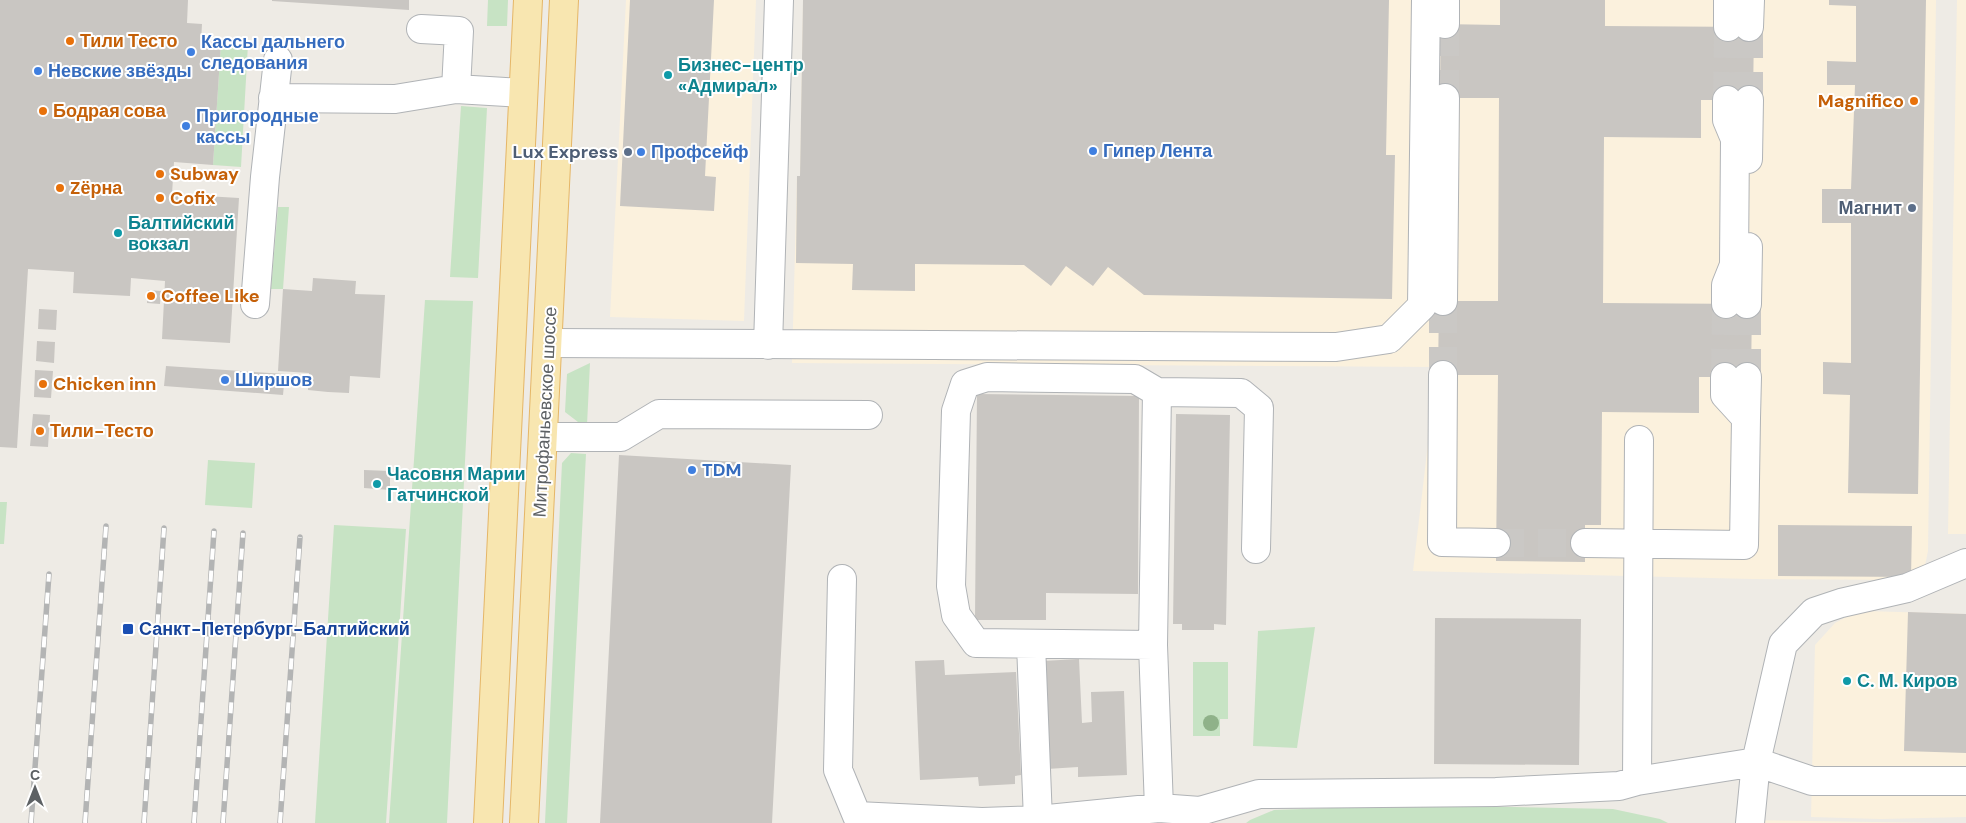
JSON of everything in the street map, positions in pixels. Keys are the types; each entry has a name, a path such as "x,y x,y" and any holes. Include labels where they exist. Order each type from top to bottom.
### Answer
{"main road":[{"name":"Митрофаньевское шоссе","path":"488,823 528,0"},
{"name":"Митрофаньевское шоссе","path":"524,823 549,343 564,0"}],"lane":[{"path":"768,345 779,0"},
{"path":"549,343 1336,346 1389,339 1422,306 1426,0"},
{"path":"1728,0 1739,27 1750,0"},
{"path":"422,29 459,31 456,89"},
{"path":"255,304 265,177 278,60"},
{"path":"274,98 395,99 456,89 523,93"},
{"path":"1443,302 1445,98"},
{"path":"1736,304 1726,285 1734,265 1735,139 1727,120 1738,100"},
{"path":"1443,375 1442,542 1496,543"},
{"path":"1153,646 976,643 956,615 951,586 956,411 965,384 987,377 1136,380 1157,392 1242,393 1259,408 1256,549"},
{"path":"1585,543 1744,546 1746,418 1725,395 1736,377"},
{"path":"1157,392 1153,646 1159,808"},
{"path":"543,436 621,436 659,414 868,415"},
{"path":"1637,781 1639,440"},
{"path":"1750,823 1756,762 1783,644 1814,612 1841,603 1907,588 1966,563"},
{"path":"842,580 838,770 857,820 982,822 1038,820 1159,808 1200,817 1259,794 1496,792 1619,786 1637,781 1756,762 1812,780 1966,781"},
{"path":"1031,644 1038,820"}],"shaded area":[{"path":"626,0 756,0 744,321 610,317"},
{"path":"803,0 1936,0 1928,551 1922,580 1753,579 1413,571 1437,367 792,363 797,176 800,176"},
{"path":"1957,0 1966,0 1966,534 1948,534"},
{"path":"1865,611 1966,614 1966,817 1881,819 1811,817 1815,645 1835,623 1850,615"},
{"path":"1745,820 1939,823 1745,823"}],"green space":[{"path":"488,0 508,0 507,26 487,26"},
{"path":"221,43 248,44 241,167 213,165"},
{"path":"461,106 487,108 478,278 450,277"},
{"path":"278,207 289,207 283,289 271,289"},
{"path":"425,300 473,301 447,823 389,823"},
{"path":"590,363 587,425 578,422 565,412 567,374"},
{"path":"571,453 586,454 567,823 545,823 562,463"},
{"path":"208,460 255,463 252,508 205,505"},
{"path":"0,502 7,502 4,544 0,544"},
{"path":"334,525 406,529 386,823 315,823"},
{"path":"1315,627 1297,748 1253,746 1258,631"},
{"path":"1193,662 1228,662 1228,719 1220,719 1220,736 1193,736"},
{"path":"1418,805 1613,809 1660,819 1668,823 1246,823 1274,810"}],"building":[{"name":"Балтийский вокзал","path":"0,0 188,0 187,23 202,24 201,42 221,43 213,165 174,162 172,194 239,198 230,343 162,339 165,281 131,278 130,296 73,293 74,272 28,269 17,448 0,447"},
{"path":"409,0 409,10 272,1"},
{"name":"Бизнес-центр «Адмирал»","path":"630,0 714,0 705,176 716,177 714,211 620,206"},
{"name":"Гипер Лента","path":"803,0 1389,0 1386,155 1395,155 1392,299 1144,295 1108,267 1093,286 1066,266 1051,286 1024,265 915,264 915,291 852,290 853,264 796,263 797,176 800,176"},
{"path":"1500,0 1605,0 1605,26 1754,27 1753,100 1701,100 1701,138 1604,137 1603,303 1752,304 1751,377 1699,377 1699,413 1602,412 1601,525 1585,525 1585,562 1496,561 1498,375 1438,375 1439,301 1498,301 1499,98 1440,98 1441,24 1500,25"},
{"path":"1829,0 1926,0 1918,494 1848,493 1850,395 1823,394 1823,362 1851,363 1851,223 1822,223 1822,189 1851,189 1855,85 1827,85 1827,61 1856,62 1856,6 1829,5"},
{"path":"313,278 356,281 355,294 385,295 380,378 350,376 349,393 308,390 309,373 278,371 283,289 312,291"},
{"path":"148,290 161,291 160,304 147,303"},
{"path":"39,309 57,310 56,330 38,329"},
{"path":"37,341 55,342 54,363 36,361"},
{"path":"166,366 285,374 283,395 164,386"},
{"name":"Chicken inn","path":"35,370 53,371 51,398 34,397"},
{"path":"977,394 1139,396 1138,594 1046,593 1046,620 975,620"},
{"name":"Тили-Тесто","path":"33,414 50,415 48,447 30,446"},
{"path":"1176,414 1230,415 1226,625 1214,624 1214,630 1182,630 1182,624 1173,624"},
{"path":"619,455 791,465 772,823 600,823"},
{"name":"Часовня Марии Гатчинской","path":"364,470 390,471 390,490 364,488"},
{"path":"1778,525 1912,526 1911,577 1778,576"},
{"path":"1908,612 1966,614 1966,753 1904,751"},
{"path":"1435,618 1581,619 1579,765 1434,764"},
{"path":"1079,659 1082,723 1092,722 1091,692 1124,691 1127,775 1078,777 1078,767 1047,769 1042,661"},
{"path":"944,660 945,675 1016,672 1021,775 1015,776 1015,784 979,786 978,777 920,780 915,661"}],"tunnel":[{"path":"1445,24 1445,98"},
{"path":"1727,100 1728,27"},
{"path":"1749,27 1749,100"},
{"path":"1443,301 1443,375"},
{"path":"1725,377 1726,304"},
{"path":"1747,304 1747,377"},
{"path":"1496,543 1585,543"}],"railway":[{"path":"85,823 106,526"},
{"path":"144,823 164,528"},
{"path":"194,823 214,531"},
{"path":"223,823 243,533"},
{"path":"280,823 300,537"},
{"path":"31,823 49,574"}],"place":[{"name":"Тили Тесто","path":"70,41"},
{"name":"Кассы дальнего следования","path":"191,52"},
{"name":"Невские звёзды","path":"38,71"},
{"name":"Бизнес-центр «Адмирал»","path":"668,75"},
{"name":"Magnifico","path":"1914,101"},
{"name":"Бодрая сова","path":"43,111"},
{"name":"Пригородные кассы","path":"186,126"},
{"name":"Гипер Лента","path":"1093,151"},
{"name":"Lux Express","path":"628,152"},
{"name":"Профсейф","path":"641,152"},
{"name":"Subway","path":"160,174"},
{"name":"Zёрна","path":"60,188"},
{"name":"Cofix","path":"160,198"},
{"name":"Магнит","path":"1912,208"},
{"name":"Балтийский вокзал","path":"118,233"},
{"name":"Coffee Like","path":"151,296"},
{"name":"Ширшов","path":"225,380"},
{"name":"Chicken inn","path":"43,384"},
{"name":"Тили-Тесто","path":"40,431"},
{"name":"TDM","path":"692,470"},
{"name":"Часовня Марии Гатчинской","path":"377,484"},
{"name":"Санкт-Петербург-Балтийский","path":"128,629"},
{"name":"С. М. Киров","path":"1847,681"}]}
